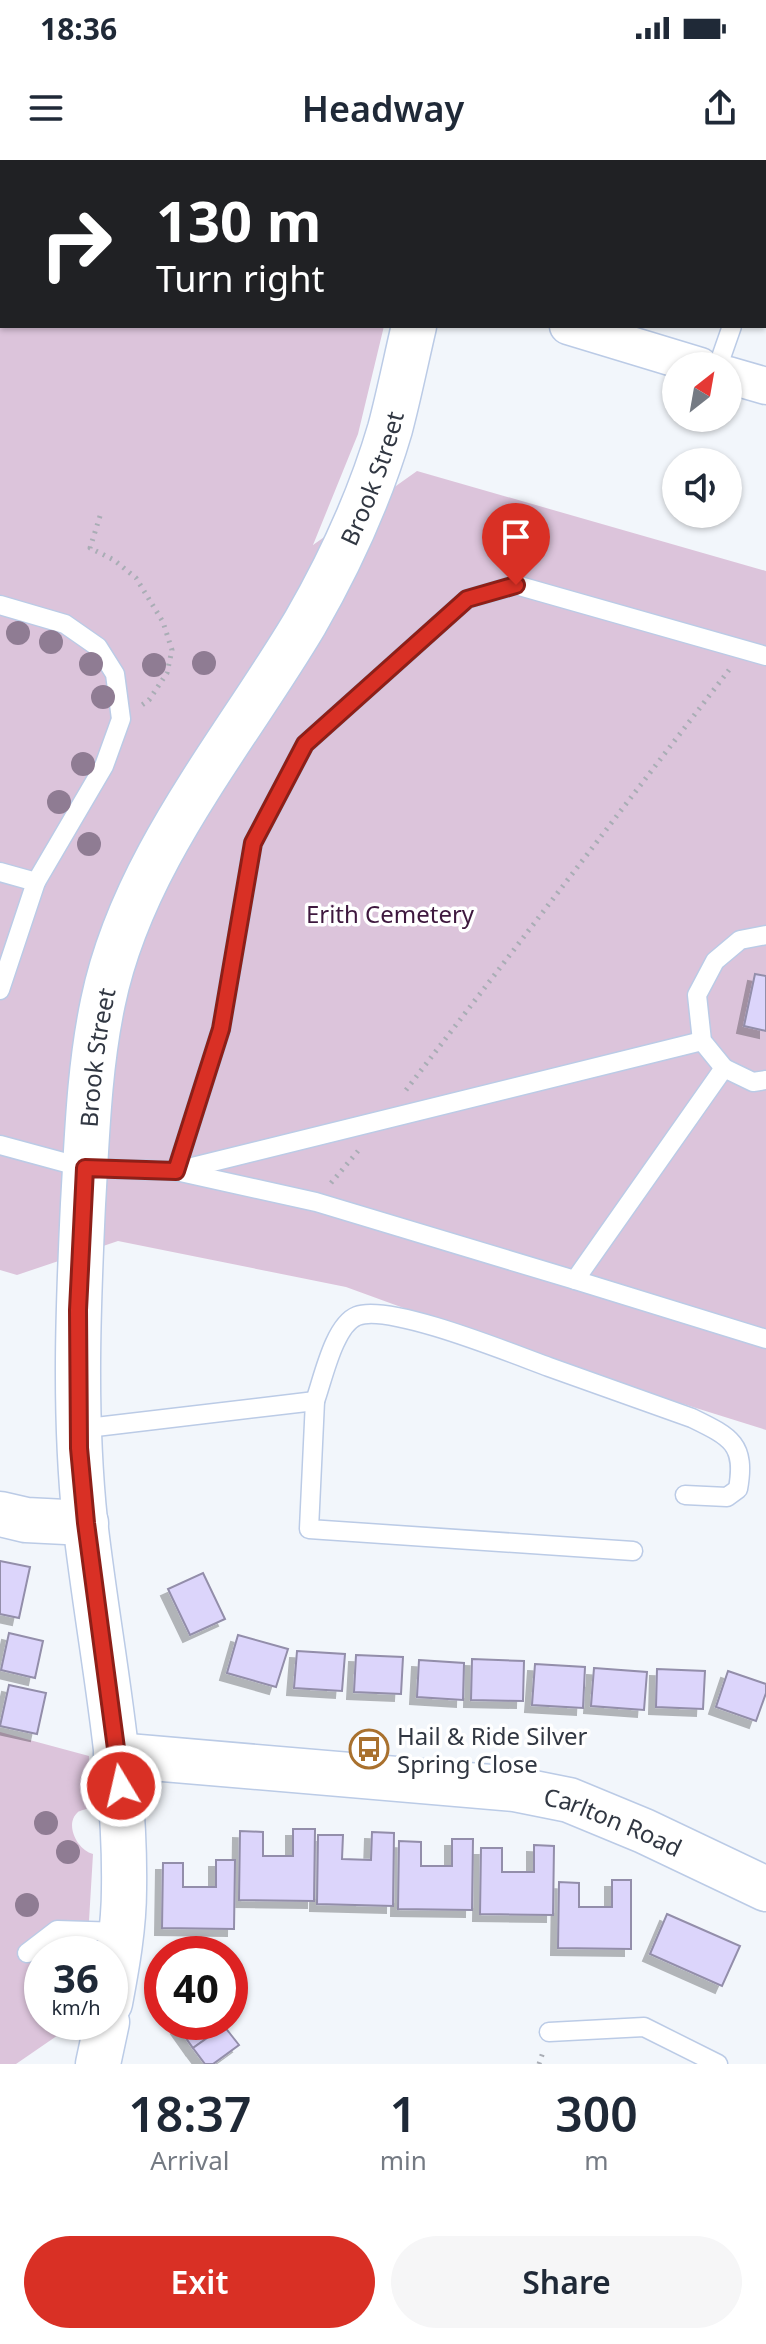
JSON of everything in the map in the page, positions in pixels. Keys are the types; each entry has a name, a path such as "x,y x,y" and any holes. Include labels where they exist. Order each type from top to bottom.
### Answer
{"street":[{"name":"Brook Street","path":"120,1936 125,1893 121,1786 86,1523 79,1429 78,1310 89,1093 103,1001 125,927 148,877 211,765 303,625 330,577 362,506 389,432 414,328"},
{"path":"575,328 662,354"},
{"path":"742,379 766,386"},
{"path":"0,1514 26,1520 86,1523"},
{"name":"Carlton Road","path":"116,1755 514,1789 569,1800 644,1831 766,1889"}],"lane":[{"path":"723,352 731,328"},
{"path":"176,1171 221,1029 253,843 305,744 467,599 516,585 766,656"},
{"path":"0,605 65,624 98,647 115,674 121,719 104,766 36,882 0,990"},
{"path":"0,872 36,882"},
{"path":"766,935 740,940 715,961 697,995 702,1041 724,1068 753,1082 766,1080"},
{"path":"176,1171 702,1041"},
{"path":"575,1280 724,1068"},
{"path":"0,1145 85,1168 176,1171 316,1202 766,1339"},
{"path":"633,1551 309,1529 315,1401 339,1333 346,1322 358,1315 373,1313 433,1326 692,1418 728,1439 739,1453 742,1466 738,1489 727,1497 685,1495"},
{"path":"79,1429 315,1401"},
{"path":"49,1936 57,1930 121,1932"},
{"path":"549,2032 644,2027 718,2064"}],"path":[{"path":"100,516 90,548 114,560 136,578 163,622 172,650 167,673 149,700 121,719"},
{"path":"316,1202 382,1122 744,650"}],"green space":[{"name":"Erith Cemetery","path":"0,328 384,328 358,434 313,545 417,471 766,571 766,1430 568,1368 346,1287 118,1241 17,1275 0,1270"},
{"path":"0,1732 89,1756 90,1808 78,1812 72,1830 82,1847 93,1854 88,1936 24,1936 24,2040 51,2040 16,2064 0,2064"}],"building":[{"path":"755,974 766,976 766,1031 744,1026"},
{"path":"0,1561 30,1567 19,1618 0,1614"},
{"path":"203,1573 225,1619 190,1635 168,1589"},
{"path":"9,1633 43,1641 35,1678 1,1670"},
{"path":"238,1635 288,1649 276,1687 227,1673"},
{"path":"297,1651 345,1654 342,1691 294,1688"},
{"path":"356,1655 403,1657 401,1694 354,1692"},
{"path":"472,1659 524,1661 523,1701 471,1700"},
{"path":"419,1660 464,1663 463,1700 417,1697"},
{"path":"535,1664 585,1667 583,1708 532,1705"},
{"path":"594,1668 647,1672 644,1710 591,1706"},
{"path":"657,1669 705,1671 703,1709 656,1707"},
{"path":"728,1671 766,1684 756,1721 716,1707"},
{"path":"9,1685 46,1693 37,1734 0,1726"},
{"path":"293,1829 315,1829 314,1901 239,1900 240,1831 263,1832 263,1856 293,1856"},
{"path":"372,1832 394,1833 393,1906 317,1904 318,1835 343,1835 342,1859 371,1860"},
{"path":"452,1839 473,1839 472,1910 398,1909 399,1841 421,1842 421,1866 452,1866"},
{"path":"534,1845 554,1846 553,1915 480,1914 481,1848 502,1848 502,1872 534,1872"},
{"path":"216,1860 235,1860 234,1929 162,1928 163,1863 183,1863 183,1887 216,1887"},
{"path":"612,1880 631,1880 631,1949 558,1948 559,1882 579,1883 579,1907 612,1907"},
{"path":"667,1914 740,1946 722,1986 650,1954"},
{"path":"187,2040 204,2040 193,2048"},
{"path":"204,2040 235,2040 239,2045 213,2064 205,2064 193,2048"}],"place":[{"name":"Hail & Ride Silver Spring Close","path":"369,1749"}],"route":[{"path":"121,1786 79,1448 78,1310 85,1168 176,1171 221,1029 253,843 305,744 467,599 516,585"}]}
